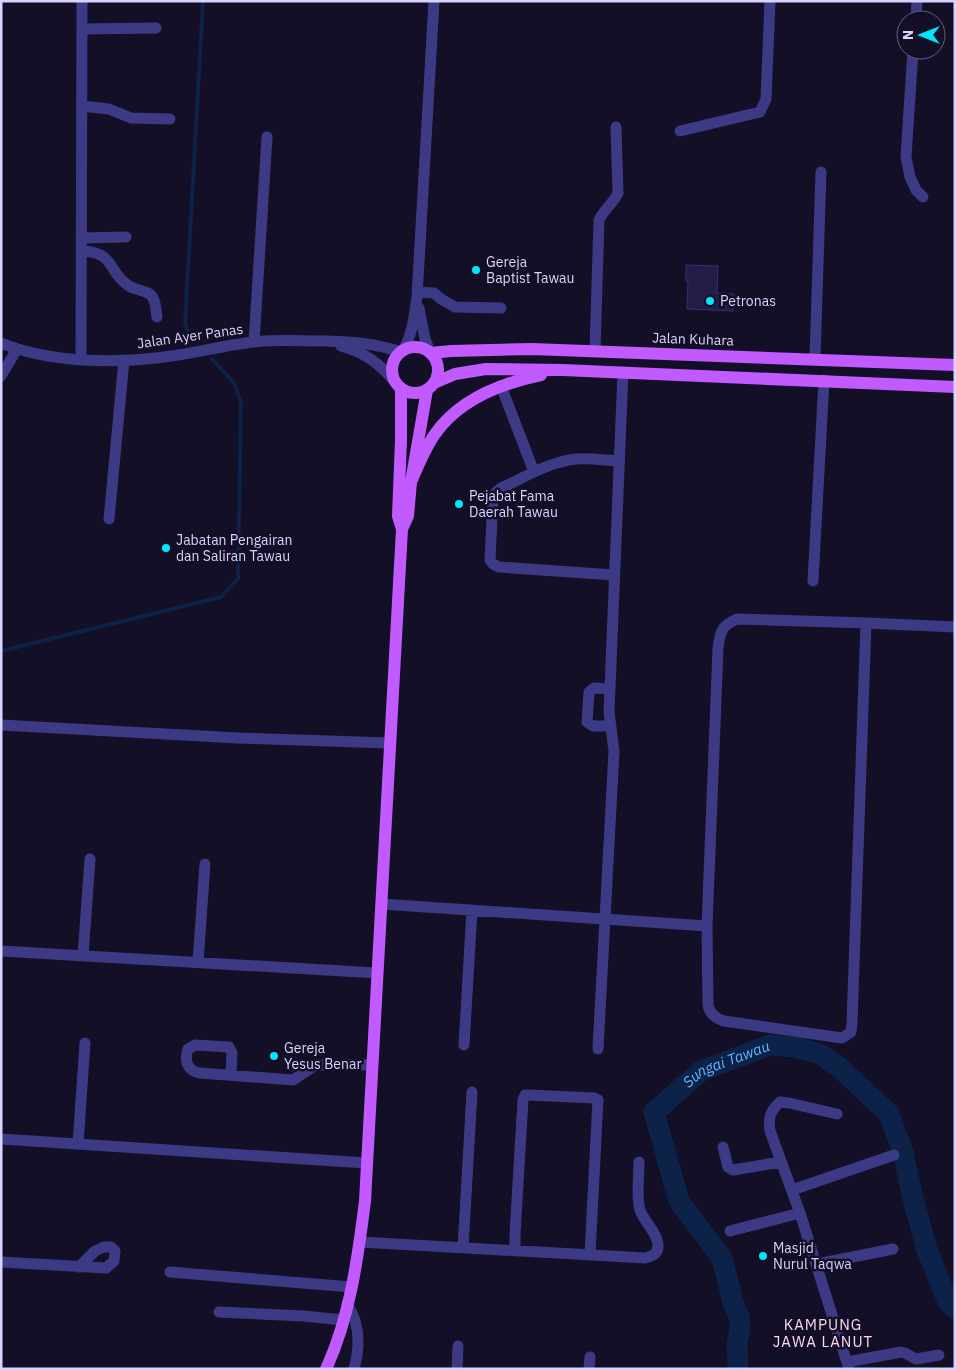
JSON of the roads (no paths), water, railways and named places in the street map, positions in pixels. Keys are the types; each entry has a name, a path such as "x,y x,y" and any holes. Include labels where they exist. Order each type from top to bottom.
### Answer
{"main road":[{"path":"326,1369 347,1304 360,1242 365,1201 402,529 398,516 401,440 398,386 392,375 392,366 395,358 402,351 417,347 424,348 431,353 436,360 438,376 431,387 411,482 408,516 402,529"},
{"name":"Jalan Kuhara","path":"431,353 532,348 955,365"},
{"path":"398,386 409,393 418,393 446,377 465,371 486,369 623,372 955,387"},
{"path":"411,482 436,433 460,409 488,391 501,386 563,370"}],"street":[{"path":"81,359 83,251 82,1"},
{"path":"402,351 410,338 414,325 417,294 434,1"},
{"path":"680,130 760,112 766,99 770,1"},
{"path":"82,29 156,28"},
{"path":"913,60 906,157 910,177 916,190 923,198"},
{"path":"82,106 108,109 131,118 170,119"},
{"path":"595,350 599,220 604,209 614,202 618,193 616,126"},
{"path":"254,342 267,137"},
{"path":"814,358 821,172"},
{"path":"82,238 126,237"},
{"path":"83,251 102,254 108,259 123,282 131,288 150,295 154,299 157,317"},
{"path":"417,294 434,293 440,299 455,307 501,308"},
{"path":"417,294 425,338 431,353"},
{"name":"Jalan Ayer Panas","path":"1,343 42,355 81,359 124,360 177,356 254,342 290,340 368,343 402,351"},
{"name":"Jalan Ayer Panas","path":"325,341 358,351 372,359 382,366 398,386"},
{"path":"1,376 17,349"},
{"path":"108,519 124,360"},
{"path":"598,1049 614,751 608,712 623,372"},
{"path":"813,581 824,380"},
{"path":"501,386 534,472"},
{"path":"614,574 499,567 490,560 493,497 496,491 534,472 562,461 579,459 619,461"},
{"path":"866,623 850,1032 842,1038 834,1038 724,1021 716,1018 710,1012 708,1005 707,926 719,635 726,624 738,619 866,623 955,627"},
{"path":"609,689 594,688 589,692 587,722 593,726 610,726"},
{"path":"1,724 238,738 389,743"},
{"path":"83,956 90,859"},
{"path":"198,962 205,864"},
{"path":"381,904 707,926"},
{"path":"464,1045 472,910"},
{"path":"1,951 377,973"},
{"path":"78,1144 85,1043"},
{"path":"230,1075 293,1080 316,1065 372,1065"},
{"path":"463,1248 472,1092"},
{"path":"515,1251 514,1234 523,1100 525,1096 539,1095 594,1098 598,1100 590,1254"},
{"path":"837,1114 780,1102 768,1119 770,1132 800,1213 848,1365 901,1352 916,1359 939,1356"},
{"path":"1,1139 366,1163"},
{"path":"723,1147 728,1167 732,1170 781,1162"},
{"path":"792,1190 894,1155"},
{"path":"360,1242 645,1258 653,1256 657,1252 657,1239 640,1210 639,1162"},
{"path":"730,1231 800,1213"},
{"path":"816,1264 893,1249"},
{"path":"1,1262 79,1267"},
{"path":"170,1272 351,1286"},
{"path":"347,1304 356,1318 357,1358 354,1369"},
{"path":"219,1312 343,1320"},
{"path":"457,1369 458,1346"},
{"path":"589,1369 590,1357"}],"waterway":[{"path":"188,333 185,323 203,1"},
{"path":"1,651 221,597 238,579 241,402 234,383 212,359"},
{"name":"Sungai Tawau","path":"738,1369 739,1317 733,1302 722,1258 679,1201 654,1112 701,1071 770,1045 795,1047 820,1054 839,1067 889,1114 903,1152 927,1250 948,1302 955,1308"}],"place":[{"name":"Gereja Baptist Tawau","path":"476,270"},
{"name":"Petronas","path":"710,301"},
{"name":"Pejabat Fama Daerah Tawau","path":"459,504"},
{"name":"Jabatan Pengairan dan Saliran Tawau","path":"166,548"},
{"name":"Gereja Yesus Benar","path":"274,1056"},
{"name":"Masjid Nurul Taqwa","path":"763,1256"}],"district":[{"name":"KAMPUNG JAWA LANUT","path":"823,1334"}]}
